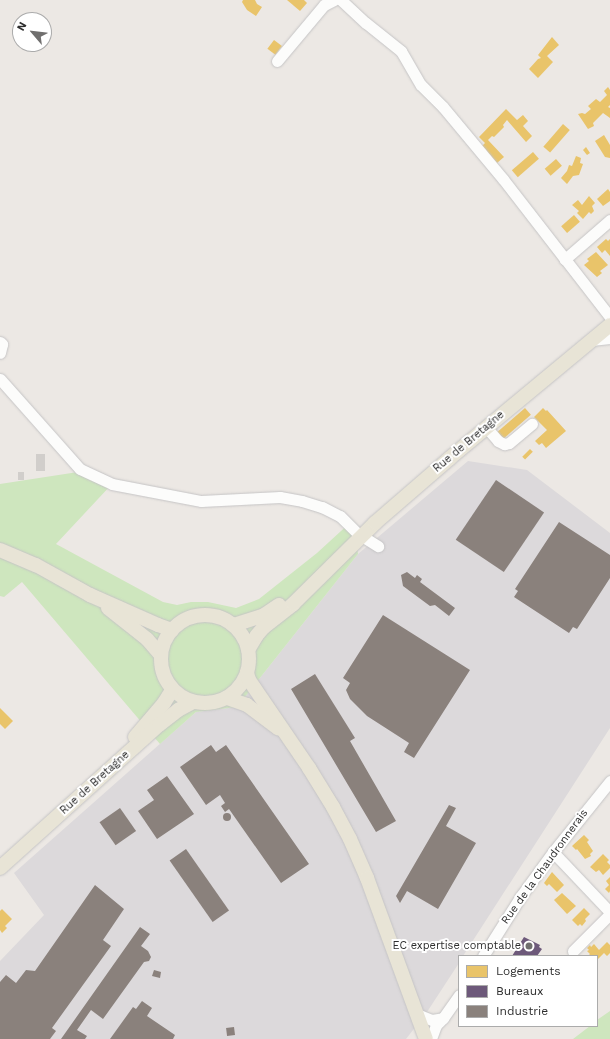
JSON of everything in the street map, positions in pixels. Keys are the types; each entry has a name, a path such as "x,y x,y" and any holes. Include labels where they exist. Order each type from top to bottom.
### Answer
{"main road":[{"name":"Rue de Bretagne","path":"248,650 264,627 293,604 362,535 486,427 610,325"},
{"path":"0,550 36,565 90,595 172,630"},
{"name":"Rue de Bretagne","path":"234,626 264,615 301,590 332,564"},
{"path":"90,595 147,639 160,655"},
{"path":"197,616 216,617 234,626 244,638 248,650 247,673 243,683 227,698 210,704 193,702 182,698 172,690 165,680 161,668 160,655 163,645 172,630 184,620 197,616"},
{"path":"247,673 250,680 329,801 350,840 367,878 426,1039"},
{"name":"Rue de Bretagne","path":"0,859 138,734 172,690"},
{"path":"227,698 247,705 285,733"},
{"name":"Rue de Bretagne","path":"0,868 159,725 178,710 193,702"}],"street":[{"path":"277,61 324,5 334,0"},
{"path":"341,0 401,51 421,85 503,179 610,317"},
{"path":"565,259 610,220"},
{"path":"591,340 610,338"},
{"path":"0,342 2,344 0,353"},
{"path":"0,379 80,469 112,484 202,501 280,497 302,501 322,507 340,516 362,535 378,546"},
{"path":"486,427 498,441 504,444 508,443 532,424"},
{"name":"Rue de la Chaudronnerais","path":"484,955 521,896 553,852 610,781"},
{"path":"553,852 610,913 573,951"},
{"path":"431,1039 436,1025 458,997"},
{"path":"417,1014 432,1020 443,1018"}],"shaded area":[{"path":"468,461 527,470 610,533 610,728 464,955 458,955 458,965 427,1012 406,1039 0,1039 0,961 44,915 14,873 196,712 237,707 358,554"}],"green space":[{"path":"78,472 88,479 112,484 56,544 163,602 177,605 191,602 208,602 236,608 259,599 317,553 353,520 358,554 237,707 196,712 160,744 22,582 4,597 0,596 0,484"},
{"path":"610,1011 610,1039 573,1039 589,1027 598,1027 598,1019"}],"building: Logements":[{"path":"243,0 255,0 257,4 262,7 256,16 247,10 242,2"},
{"path":"287,0 304,0 307,3 300,11"},
{"path":"552,37 559,45 547,56 553,62 538,78 529,69 538,59 541,58 538,55"},
{"path":"274,40 282,46 275,55 267,49"},
{"path":"608,87 610,90 610,105 608,107 610,108 610,118 603,113 593,123 594,126 588,129 578,114 585,114 591,109 588,106 596,99 600,102 607,95 604,91"},
{"path":"506,109 517,120 523,115 528,121 523,126 532,136 526,142 507,120 503,125 504,127 494,137 492,136 488,140 504,157 497,163 482,146 485,143 479,137"},
{"path":"563,124 570,130 550,153 543,147"},
{"path":"604,135 610,145 610,158 605,157 595,141"},
{"path":"586,147 590,153 587,155 583,150"},
{"path":"533,152 539,159 518,177 512,170"},
{"path":"576,156 581,158 580,163 583,164 579,175 573,176 567,184 561,178 567,171 569,165 572,166"},
{"path":"556,159 562,166 551,176 545,169"},
{"path":"608,189 610,192 610,201 603,206 597,199"},
{"path":"589,196 595,203 592,206 594,211 591,214 589,212 583,219 577,213 579,211 572,205 578,200 582,205"},
{"path":"574,215 580,222 567,233 561,226"},
{"path":"606,239 608,241 610,239 610,256 605,250 602,253 597,247"},
{"path":"596,252 608,265 600,271 602,273 597,277 584,265 589,261 587,259"},
{"path":"525,408 531,415 501,440 496,434"},
{"path":"543,408 546,411 547,410 566,431 546,448 542,443 539,445 535,441 547,430 534,417"},
{"path":"530,449 533,452 525,460 522,457"},
{"path":"0,708 13,721 5,729 0,724"},
{"path":"584,835 589,840 587,842 593,851 590,854 591,856 585,859 577,849 576,850 572,846"},
{"path":"603,854 609,860 607,862 610,865 610,868 603,875 599,870 596,872 590,867"},
{"path":"552,872 564,885 557,892 549,884 547,886 544,883"},
{"path":"610,877 609,893 605,889 609,885 606,881"},
{"path":"562,893 576,906 567,914 554,900"},
{"path":"584,908 590,914 585,919 586,921 582,926 580,924 578,926 572,920"},
{"path":"2,909 12,919 5,926 7,928 2,933 0,930 0,911"},
{"path":"607,942 610,945 610,953 607,956 604,953 598,959 598,955 589,955 590,954 587,951 589,950 587,948 594,944 599,950"}],"building: Bureaux":[{"name":"EC expertise comptable","path":"524,937 540,945 539,947 542,949 538,955 513,955"}],"building: Industrie":[{"path":"496,480 544,512 504,572 456,540"},
{"path":"559,522 610,555 610,578 577,629 573,627 569,633 514,597 518,591 515,589"},
{"path":"407,572 415,578 417,575 422,579 420,582 455,608 449,616 435,605 430,606 403,586 401,575"},
{"path":"383,615 470,670 414,758 404,752 409,743 367,716 350,699 346,690 350,683 343,678"},
{"path":"315,674 355,738 350,741 396,821 376,832 291,689"},
{"path":"211,745 216,752 226,745 309,864 281,883 229,809 225,812 221,806 225,803 220,795 206,805 180,767"},
{"path":"167,776 194,814 157,839 138,811 154,800 147,790"},
{"path":"449,805 456,808 446,826 476,843 438,909 407,891 400,903 396,896"},
{"path":"120,808 136,831 116,845 100,822"},
{"path":"227,813 230,814 230,820 227,821 224,820 223,817 224,814"},
{"path":"186,849 229,910 213,922 170,860"},
{"path":"95,885 124,909 103,940 111,946 52,1028 56,1031 50,1039 0,1039 0,982 6,975 16,983 26,970 35,971"},
{"path":"140,927 150,934 141,946 148,951 151,957 149,961 144,962 103,1019 91,1010 77,1030 87,1036 85,1039 61,1039"},
{"path":"154,970 161,972 160,978 152,976"},
{"path":"142,1001 152,1008 147,1016 175,1035 173,1039 110,1039 133,1007 136,1009"},
{"path":"234,1027 235,1035 227,1036 226,1028"}],"building: Autres":[{"path":"36,454 45,454 45,471 36,471"},
{"path":"18,472 24,472 24,480 18,480"}],"place":[{"name":"EC expertise comptable","path":"529,946"}]}
